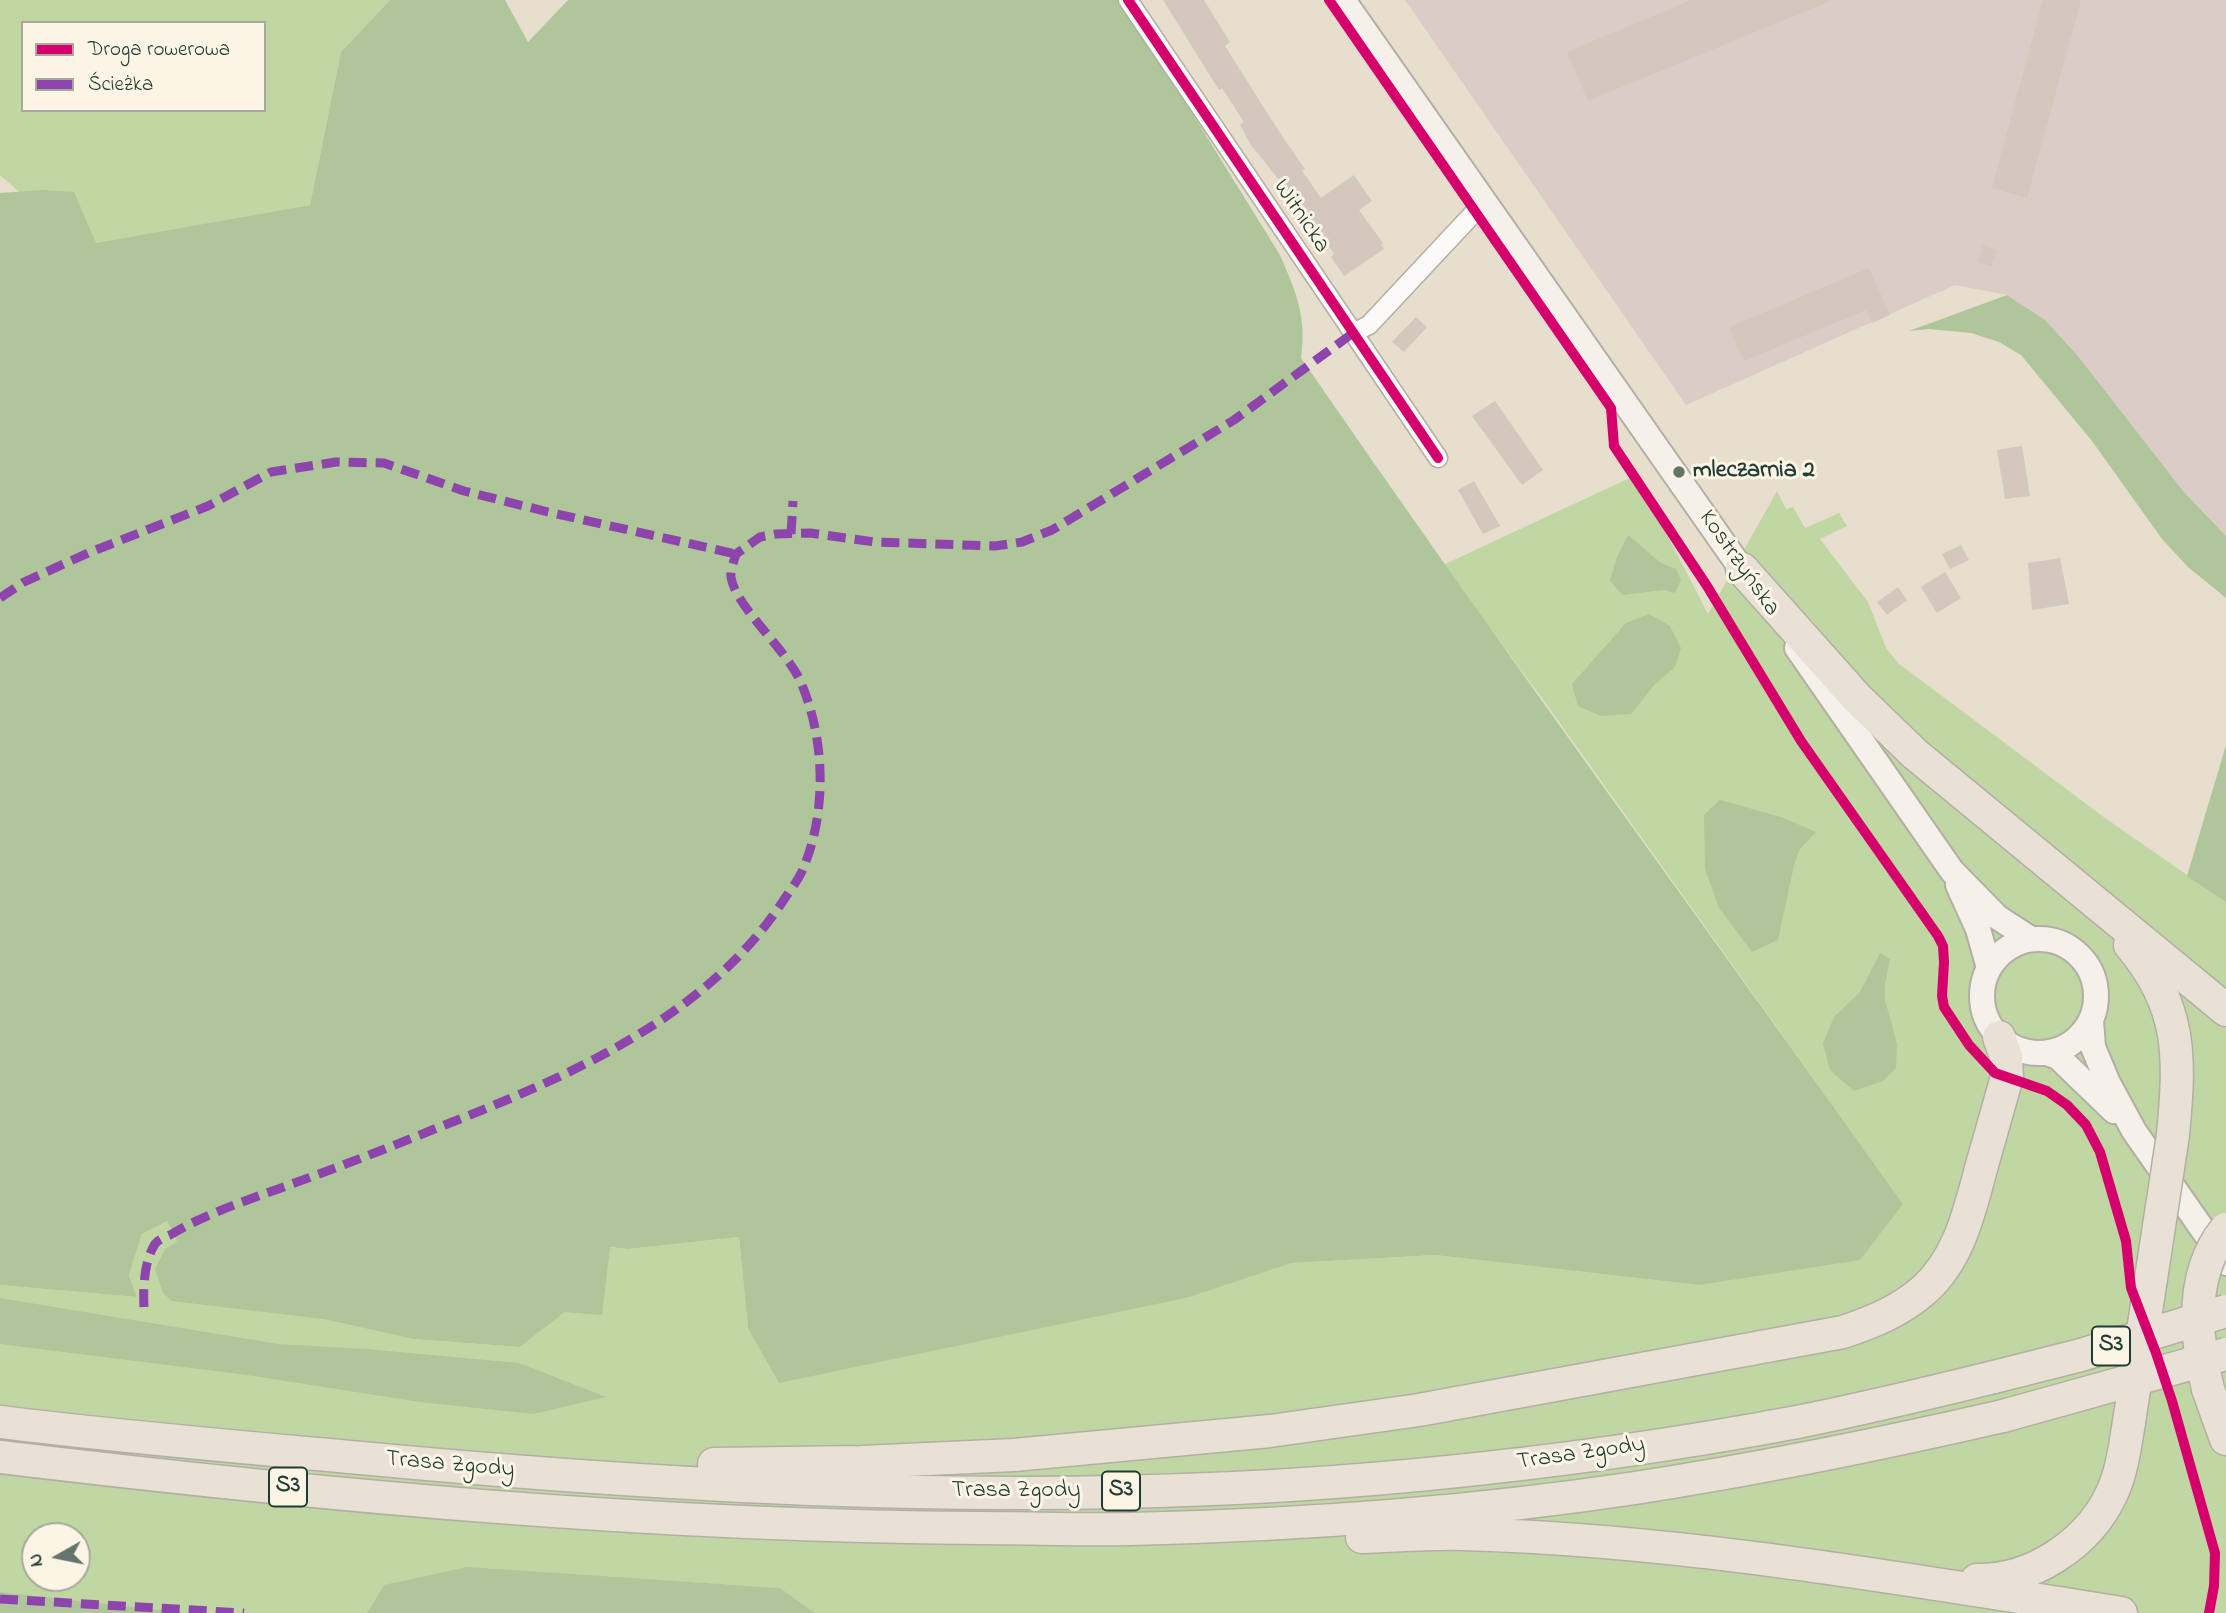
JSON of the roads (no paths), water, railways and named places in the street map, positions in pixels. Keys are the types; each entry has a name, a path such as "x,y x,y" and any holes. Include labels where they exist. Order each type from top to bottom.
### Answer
{"highway":[{"path":"1742,569 1857,698 1915,754 2226,1010"},
{"path":"1895,1578 1995,1580 2019,1575 2041,1566 2073,1544 2092,1525 2111,1495 2122,1462 2174,1135 2177,1047 2163,993 2148,965 2086,893"},
{"path":"436,1465 573,1461 728,1464 862,1462 1014,1455 1166,1443 1419,1410 1843,1332 1875,1321 1904,1305 1940,1273 1954,1250 1966,1225 2007,1077 2006,1057 1999,1037"},
{"path":"2226,1229 2217,1240 2202,1280 2198,1318 2199,1348 2208,1389 2226,1439"},
{"name":"Trasa Zgody","path":"0,1422 95,1434 573,1476 867,1491 1121,1491 1264,1486 1427,1474 1625,1450 1803,1421 2081,1355 2226,1311"},
{"name":"Trasa Zgody","path":"0,1457 341,1493 576,1513 865,1527 1130,1529 1433,1511 1576,1496 1807,1459 2003,1416 2226,1354"},
{"path":"1130,1529 1272,1539 1461,1534 1700,1552 1895,1578 2121,1613"}],"main road":[{"name":"Kostrzyńska","path":"1343,0 1952,871 1997,917 2031,939"},
{"path":"1952,871 1978,929 1989,968"},
{"path":"2047,1053 2065,1047 2080,1036 2091,1021 2096,1006 2096,990 2093,975 2074,951 2061,943 2031,939 2014,944 1989,968 1983,982 1982,996 1990,1025 1999,1037 2021,1051 2058,1056 2134,1132"},
{"path":"2091,1021 2093,1047 2108,1083 2134,1132 2226,1263"}],"street":[{"name":"Witnicka","path":"1128,0 1437,458"},
{"path":"1353,333 1370,325 1485,202"}],"place":[{"name":"mleczarnia 2","path":"1679,472"}]}
